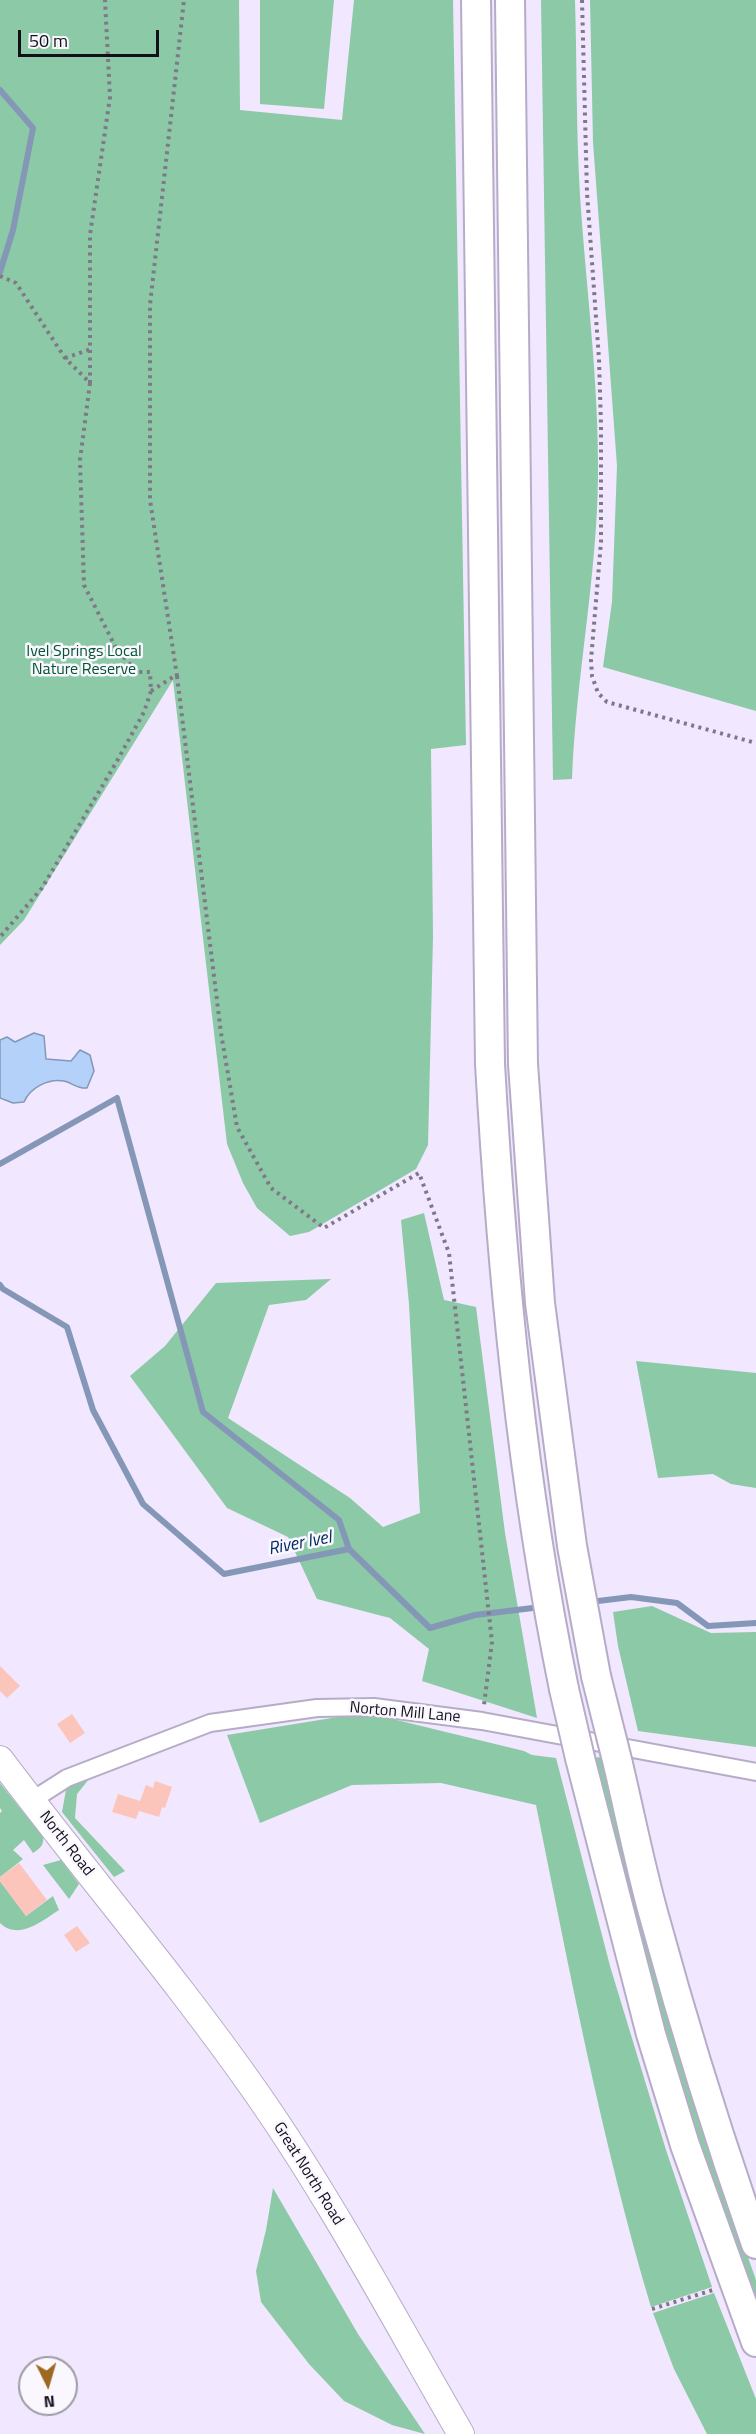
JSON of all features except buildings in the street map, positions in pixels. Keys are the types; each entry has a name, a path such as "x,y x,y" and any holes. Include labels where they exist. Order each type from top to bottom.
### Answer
{"highway":[{"path":"476,0 490,1064 498,1213 521,1435 540,1564 564,1689 631,1962 685,2145 756,2342"},
{"path":"510,0 523,1064 540,1303 572,1546 596,1676 653,1914 725,2154 756,2244"}],"main road":[{"name":"North Road","path":"0,1759 133,1929"},
{"name":"Great North Road","path":"133,1929 257,2094 289,2143 461,2434"}],"street":[{"name":"Norton Mill Lane","path":"31,1800 67,1778 210,1723 317,1708 374,1707 482,1721 756,1772"}],"path":[{"path":"0,937 42,888 117,761 144,712 151,691 150,672 137,672 116,648 84,585 80,460 90,383 90,235 110,97 105,0"},
{"path":"184,0 150,305 150,500 177,676 221,1034 237,1127 271,1188 324,1228 419,1173 449,1253 492,1642 482,1721"},
{"path":"582,0 587,194 599,359 601,425 601,542 591,645 592,676 598,693 607,702 756,743"},
{"path":"0,276 16,283 65,358 90,383"},
{"path":"65,358 91,349"},
{"path":"151,691 177,676"},
{"path":"652,2309 709,2291"}],"green space":[{"name":"Ivel Springs Local Nature Reserve","path":"0,0 239,0 240,110 342,120 354,0 453,0 466,745 431,749 433,937 428,1145 416,1169 309,1232 290,1236 257,1208 243,1183 227,1144 173,680 24,920 0,945"},
{"path":"260,0 334,0 324,109 260,104"},
{"path":"541,0 575,0 579,171 598,441 597,514 572,779 553,780"},
{"path":"590,0 756,0 756,711 603,667 612,602 617,466 593,142"},
{"path":"424,1213 444,1300 476,1307 505,1533 537,1718 422,1681 429,1649 390,1618 317,1599 288,1537 227,1508 130,1376 165,1346 216,1283 331,1279 306,1300 269,1305 228,1418 350,1498 383,1527 420,1513 409,1304 401,1220"},
{"path":"636,1361 756,1373 756,1488 731,1484 713,1474 658,1478"},
{"path":"652,1606 711,1633 756,1632 756,1747 638,1731 618,1646 613,1612"},
{"path":"376,1715 524,1751 532,1755 556,1758 610,1966 666,2150 712,2287 651,2307 602,2120 536,1805 441,1783 352,1785 260,1823 227,1735 338,1717"},
{"path":"601,1757 652,1956 706,2138 756,2280 756,2306 698,2141 663,2030 593,1758"},
{"path":"89,1779 77,1794 75,1818 125,1871 114,1877 62,1812 66,1790 75,1783"},
{"path":"0,1783 43,1837 43,1843 33,1853 24,1840 13,1850 23,1859 0,1877 0,1813 2,1811"},
{"path":"61,1860 79,1884 69,1899 43,1865"},
{"path":"0,1881 26,1916 53,1896 59,1910 22,1930 7,1928 0,1923"},
{"path":"273,2188 358,2334 425,2434 392,2425 344,2401 309,2364 261,2302 256,2271"},
{"path":"714,2293 756,2399 756,2434 707,2434 674,2369 653,2313"}],"water":[{"path":"34,1033 44,1036 46,1059 71,1061 80,1050 90,1055 94,1071 87,1088 80,1088 58,1080 35,1088 24,1102 13,1103 0,1098 0,1040 7,1037 15,1042"}],"waterway":[{"name":"River Ivel","path":"0,90 33,128 13,230 0,272"},
{"path":"0,1164 117,1098 203,1412 339,1520 349,1549"},
{"name":"River Ivel","path":"0,1285 67,1327 93,1410 143,1504 224,1574 349,1549 430,1628 475,1615 541,1607"},
{"name":"River Ivel","path":"590,1602 631,1597 677,1603 708,1626 756,1623"}]}
